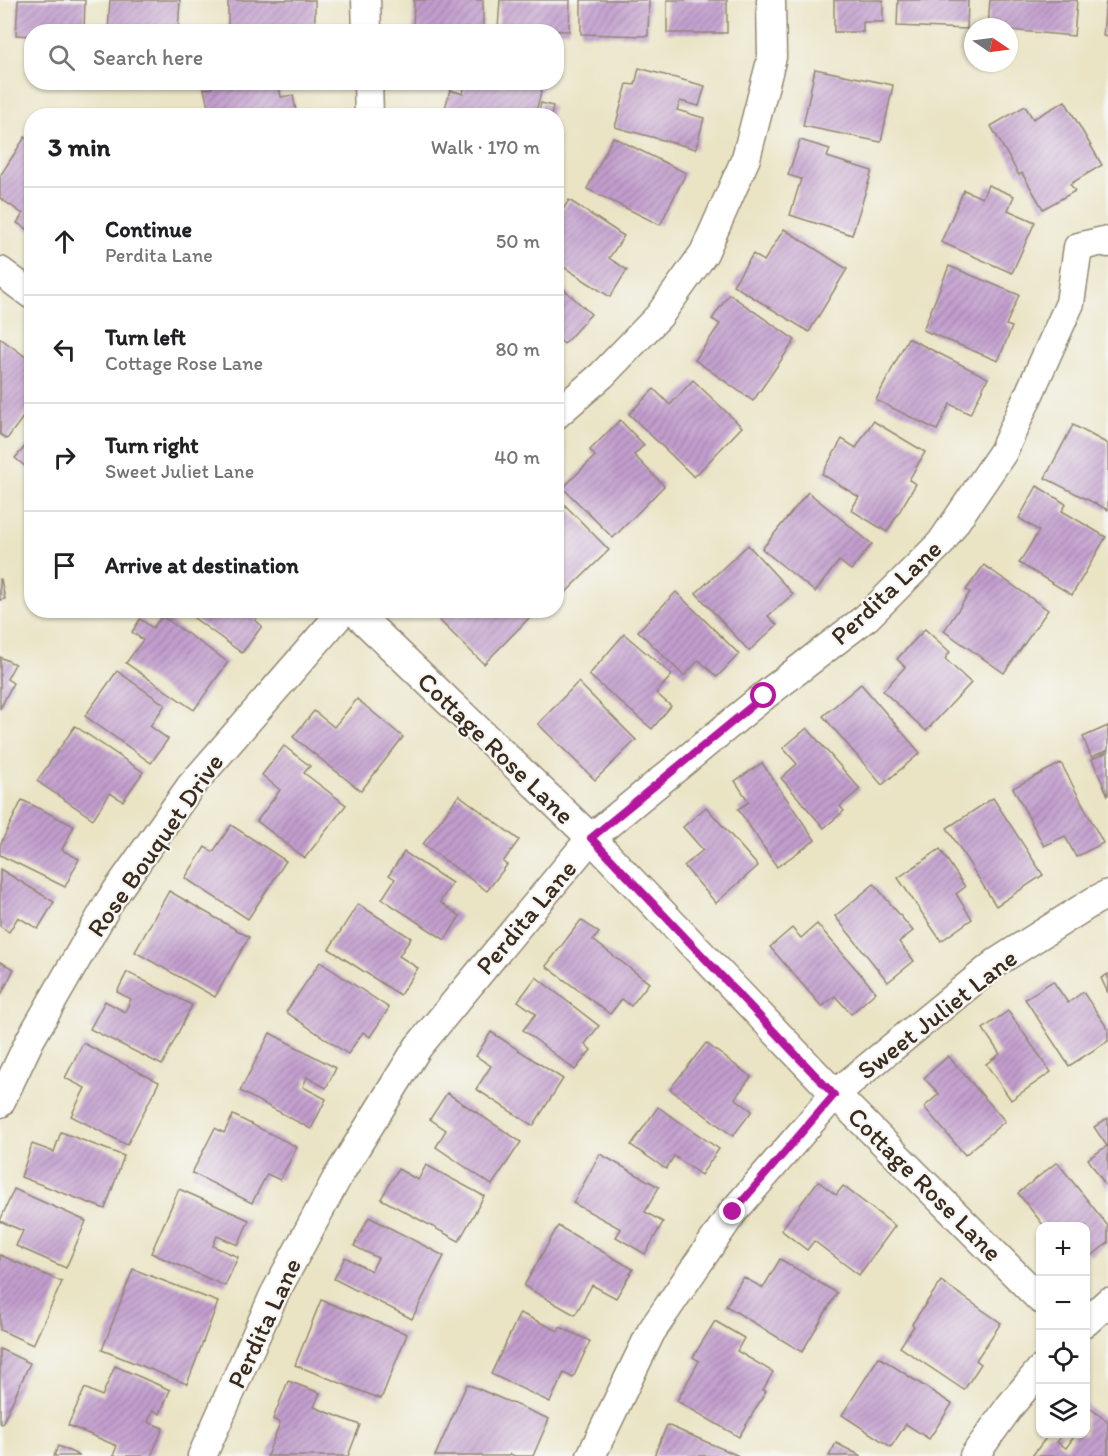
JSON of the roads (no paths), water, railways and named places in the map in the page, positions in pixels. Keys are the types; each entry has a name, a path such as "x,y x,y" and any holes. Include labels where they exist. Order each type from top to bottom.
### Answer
{"street":[{"path":"366,0 367,24"},
{"path":"564,409 602,375 659,316 704,253 746,158 772,57 771,0"},
{"path":"368,90 369,108"},
{"name":"Perdita Lane","path":"202,1456 274,1295 337,1178 418,1047 591,838 764,696 867,617 941,543 1003,453 1070,303 1078,248 1103,242 1108,243"},
{"path":"0,271 24,289"},
{"name":"Rose Bouquet Drive","path":"0,1103 30,1040 111,899 190,787 337,618"},
{"name":"Cottage Rose Lane","path":"361,618 591,838 834,1095 1036,1294"},
{"name":"Sweet Juliet Lane","path":"591,1456 651,1332 733,1212 834,1095 997,962 1108,894"},
{"path":"1090,1318 1108,1302"},
{"path":"974,1456 1010,1406 1036,1376"}]}
